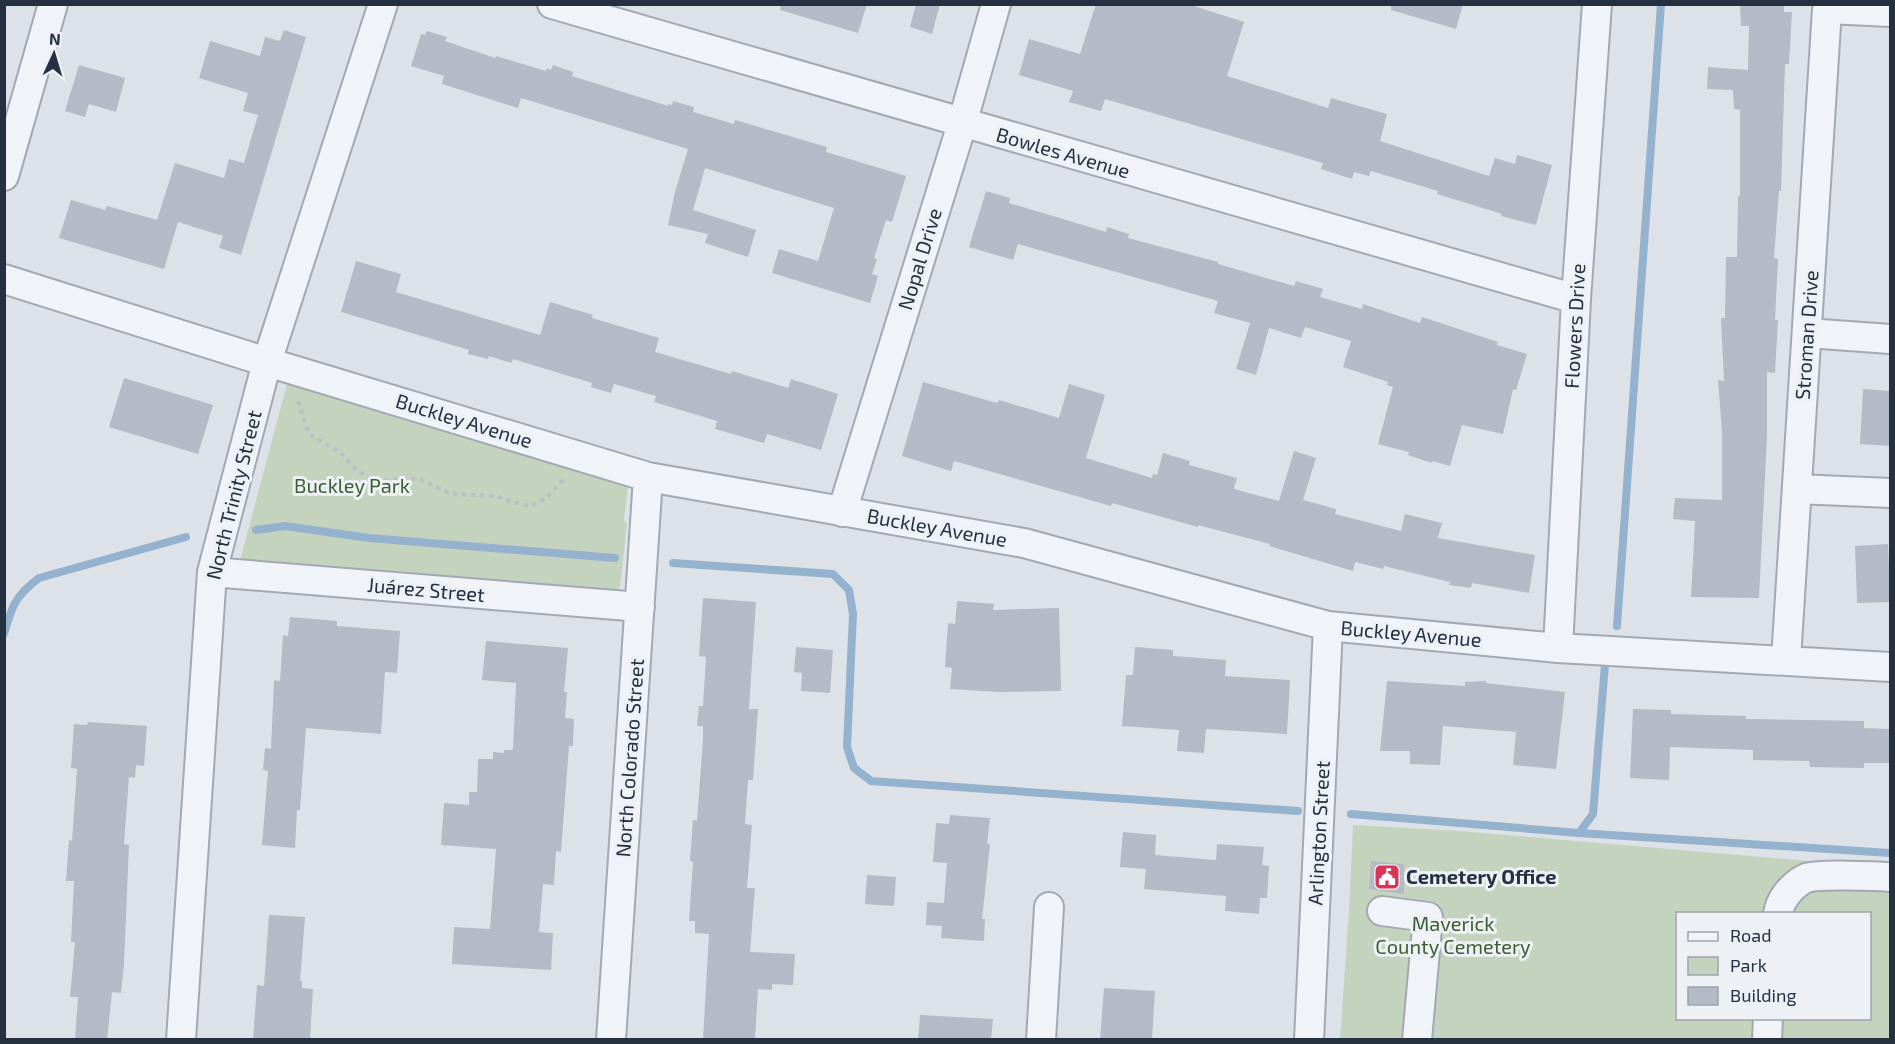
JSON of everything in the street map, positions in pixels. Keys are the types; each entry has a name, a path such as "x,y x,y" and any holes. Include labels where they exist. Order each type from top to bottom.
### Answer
{"street":[{"path":"4,176 53,4"},
{"name":"North Trinity Street","path":"181,1040 212,572 267,362 383,4"},
{"name":"Bowles Avenue","path":"552,4 962,124 1576,299"},
{"name":"Nopal Drive","path":"842,512 962,124 996,4"},
{"name":"Flowers Drive","path":"1558,648 1576,299 1597,4"},
{"name":"Stroman Drive","path":"1786,660 1827,9 1890,12"},
{"name":"Buckley Avenue","path":"4,279 267,362 648,477 1024,543 1328,626 1558,648 1890,667"},
{"path":"1807,333 1890,339"},
{"name":"North Colorado Street","path":"611,1040 648,477"},
{"path":"1797,489 1890,493"},
{"name":"Juárez Street","path":"212,572 640,608"},
{"name":"Arlington Street","path":"1309,1040 1328,626"},
{"path":"1778,912 1779,905 1792,887 1808,877 1890,878"},
{"path":"1041,1040 1049,907"},
{"path":"1382,912 1428,917 1417,1040"},
{"path":"1767,1040 1768,1020"}],"path":[{"path":"298,401 309,434 341,453 357,471 375,481 403,478 422,480 451,494 496,496 531,506 546,498 563,480"}],"green space":[{"name":"Buckley Park","path":"288,380 629,478 620,587 610,594 245,562 241,557"},
{"name":"Maverick County Cemetery","path":"1353,825 1460,831 1890,868 1890,1039 1340,1040"}],"building":[{"path":"781,4 867,4 858,33 780,10"},
{"path":"916,4 940,4 932,34 910,27"},
{"path":"1096,4 1188,4 1244,22 1227,76 1328,108 1331,98 1387,114 1380,141 1489,176 1495,158 1515,164 1517,155 1552,165 1536,225 1501,216 1502,214 1437,194 1438,191 1371,171 1369,176 1354,172 1352,179 1321,169 1323,163 1105,99 1101,111 1069,102 1073,91 1019,75 1029,39 1080,54"},
{"path":"1391,4 1463,4 1456,29 1391,10"},
{"path":"1740,4 1784,4 1784,12 1792,12 1789,64 1785,64 1781,191 1779,191 1774,258 1778,259 1775,373 1767,372 1767,436 1759,598 1691,597 1695,521 1673,519 1675,498 1722,500 1722,432 1718,380 1724,381 1721,318 1725,318 1726,257 1737,257 1738,196 1740,196 1740,110 1734,109 1733,90 1707,89 1708,67 1748,70 1749,26 1741,26"},
{"path":"284,30 306,37 241,255 219,248 223,236 178,222 164,269 59,238 71,200 105,210 107,206 157,220 175,163 224,178 229,159 244,163 258,115 243,111 248,93 199,78 210,41 260,56 265,37 280,41"},
{"path":"427,31 447,37 445,41 495,58 496,56 546,71 547,68 551,70 553,65 573,72 572,76 668,106 668,104 672,105 673,101 694,107 693,112 734,124 735,120 827,147 826,152 906,176 892,222 886,220 874,258 877,259 872,274 878,276 870,303 772,273 779,249 818,261 834,208 705,168 693,210 756,230 748,257 705,243 708,234 668,225 688,149 521,98 518,108 442,84 444,76 411,66 421,34 425,35"},
{"path":"79,65 125,78 116,112 89,104 85,117 65,111"},
{"path":"986,191 1010,198 1009,203 1106,232 1107,227 1129,234 1128,238 1218,262 1218,264 1294,286 1296,281 1323,289 1320,297 1362,309 1363,304 1420,323 1422,317 1527,354 1516,390 1513,389 1503,434 1462,425 1450,466 1433,461 1432,463 1408,455 1409,452 1378,444 1393,387 1387,385 1388,382 1343,367 1351,341 1305,327 1301,338 1269,328 1256,375 1236,369 1250,323 1214,313 1218,301 1018,244 1013,260 969,247"},
{"path":"356,261 401,274 396,292 540,335 550,302 593,315 592,318 659,338 655,352 788,388 791,379 838,394 821,450 767,434 764,443 715,429 717,421 654,402 656,396 614,384 611,393 591,387 592,383 513,359 511,363 489,356 488,359 468,354 469,350 341,312"},
{"path":"124,378 213,405 198,454 109,427"},
{"path":"923,382 997,403 999,400 1059,418 1069,384 1105,395 1086,458 1152,478 1153,474 1157,475 1163,453 1190,461 1189,465 1237,478 1234,489 1279,501 1294,451 1316,458 1303,500 1336,509 1335,514 1401,531 1405,514 1442,523 1438,538 1535,555 1529,593 1472,583 1471,588 1449,585 1450,582 1384,566 1383,569 1355,562 1353,571 1269,546 1270,544 1112,503 1111,506 954,461 951,471 902,456"},
{"path":"1863,389 1890,391 1890,446 1860,444"},
{"path":"1888,544 1890,602 1857,603 1855,546"},
{"path":"703,598 756,602 749,709 758,709 753,780 748,780 745,824 752,825 747,888 755,888 750,952 795,954 793,985 772,984 772,990 758,989 755,1040 703,1040 709,934 695,933 695,921 689,921 693,820 697,821 703,739 703,726 697,726 699,706 703,706 706,657 699,656"},
{"path":"957,601 994,604 993,610 1059,608 1061,691 998,692 950,689 952,668 945,667 948,623 955,624"},
{"path":"290,617 337,621 337,626 400,631 397,673 385,672 381,734 306,728 295,848 262,845 268,771 263,770 265,748 271,749 274,680 280,681 283,635 288,636"},
{"path":"486,641 568,648 564,692 567,692 565,718 574,719 573,746 569,746 561,852 556,851 554,885 543,884 539,932 553,933 551,970 452,964 454,927 490,929 496,849 441,845 444,803 469,805 469,792 477,792 478,759 493,759 493,752 504,753 504,750 513,750 516,683 482,680"},
{"path":"796,647 833,650 830,693 801,691 802,673 794,672"},
{"path":"1135,647 1173,650 1173,656 1226,660 1225,676 1290,680 1287,734 1206,729 1204,753 1177,751 1179,730 1122,726 1126,675 1133,675"},
{"path":"1387,681 1465,686 1465,682 1486,681 1486,683 1565,692 1556,769 1513,765 1516,732 1443,726 1440,765 1410,764 1410,751 1380,751"},
{"path":"1633,709 1671,710 1671,714 1746,716 1746,719 1864,721 1864,728 1890,729 1890,763 1864,763 1864,768 1810,767 1809,761 1753,760 1753,750 1670,747 1669,780 1630,778"},
{"path":"88,722 147,726 144,766 136,765 135,778 129,777 124,844 129,845 124,964 121,993 112,992 107,1040 75,1040 78,997 70,997 75,942 71,942 74,881 66,881 69,840 72,841 77,769 71,768 74,724 87,725"},
{"path":"950,815 990,818 987,844 990,844 982,919 985,919 984,941 941,938 942,926 926,925 927,902 944,903 947,863 933,862 936,823 949,824"},
{"path":"1123,832 1156,835 1155,855 1216,860 1217,844 1264,847 1262,865 1269,866 1267,898 1260,898 1259,914 1225,911 1226,896 1144,889 1146,869 1120,867"},
{"name":"Cemetery Office","path":"1371,861 1404,864 1404,894 1369,889"},
{"path":"867,875 896,877 894,906 865,904"},
{"path":"269,915 305,917 300,981 302,981 302,988 313,989 310,1040 253,1040 257,985 264,986"},
{"path":"1104,988 1155,991 1152,1040 1100,1040"},
{"path":"920,1015 993,1019 991,1040 918,1040"}],"waterway":[{"path":"1617,626 1661,4"},
{"path":"256,530 285,526 369,538 615,558"},
{"path":"4,634 9,616 19,596 39,578 186,537"},
{"path":"673,563 833,574 849,590 853,614 847,747 854,768 871,781 1298,811"},
{"path":"1579,833 1593,814 1605,664"},
{"path":"1351,814 1579,833 1890,853"}],"place":[{"name":"Cemetery Office","path":"1387,877"}]}
